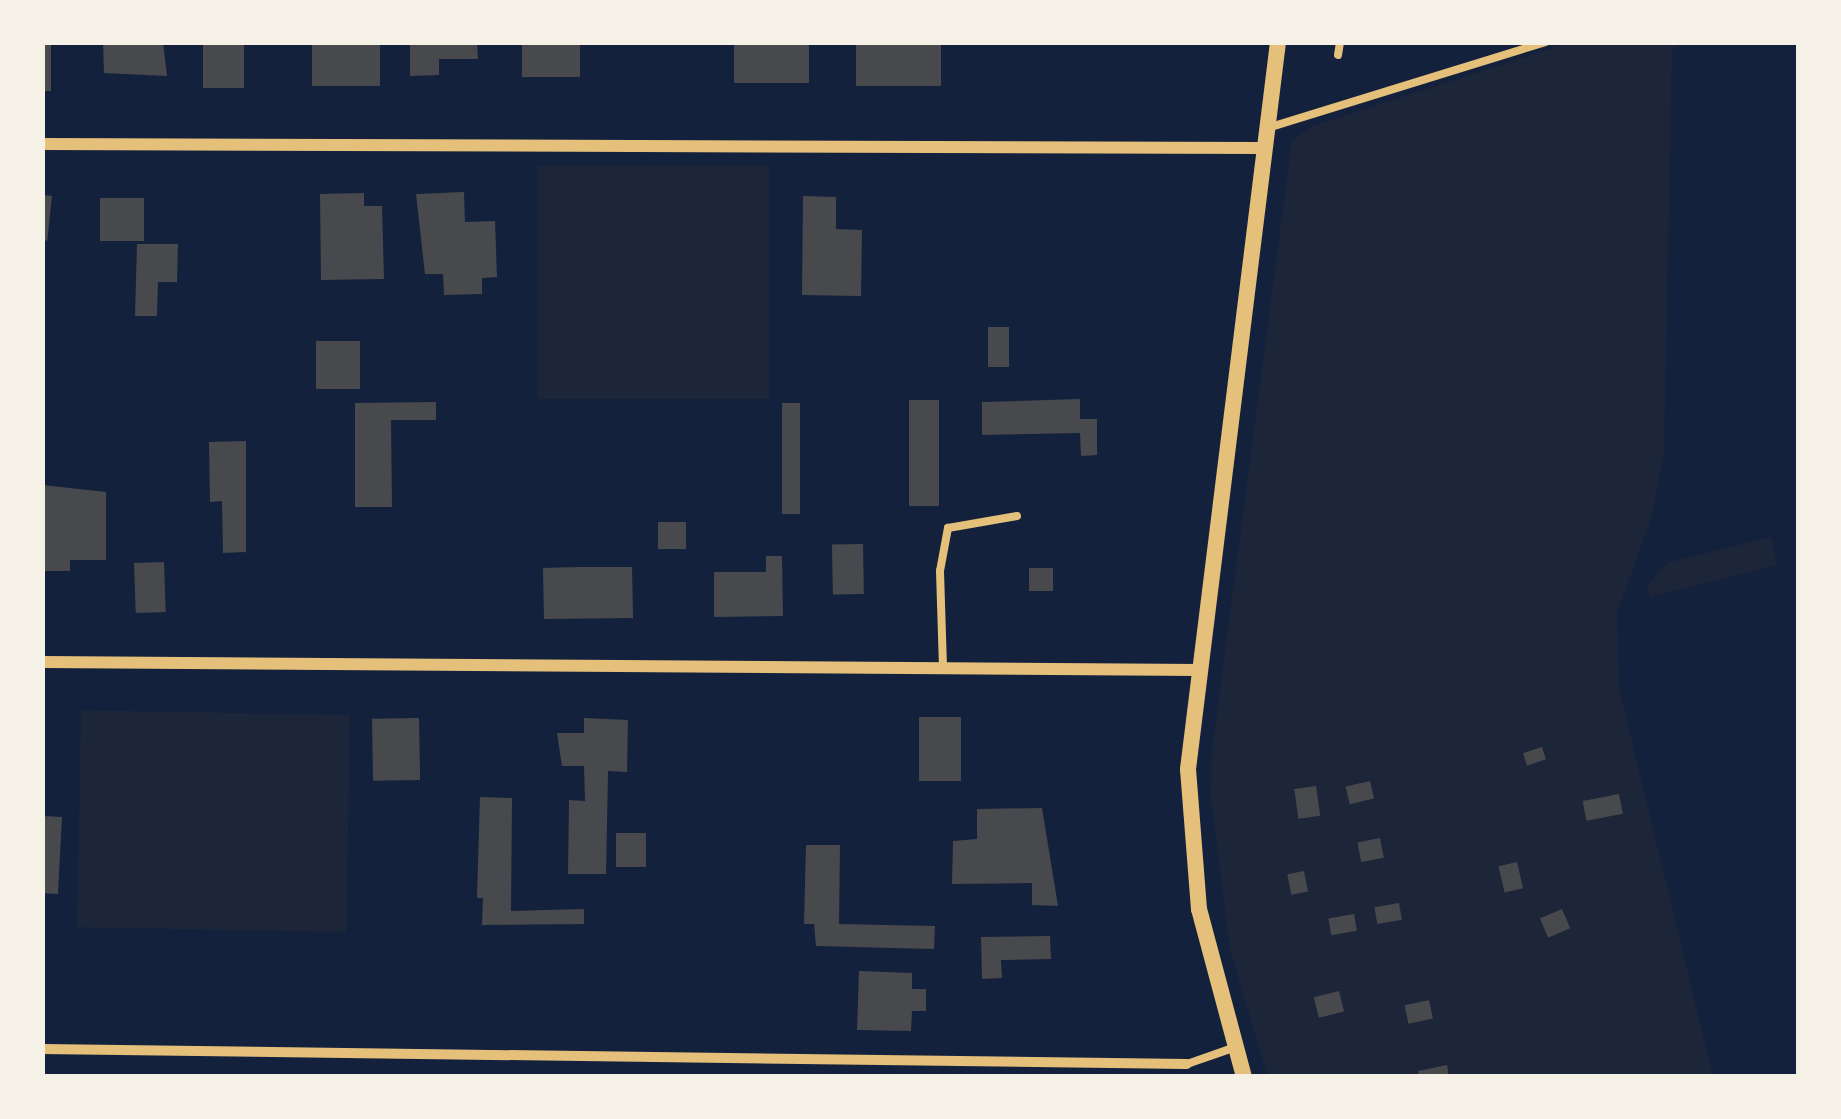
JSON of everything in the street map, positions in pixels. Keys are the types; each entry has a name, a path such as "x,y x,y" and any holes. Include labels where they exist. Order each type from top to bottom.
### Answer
{"street":[{"path":"1244,1077 1212,970 1192,860 1188,769 1278,42"},
{"path":"42,144 1262,148"},
{"path":"42,662 1199,670"},
{"path":"42,1048 1186,1064"}],"lane":[{"path":"1338,55 1340,42"},
{"path":"1265,129 1545,42"},
{"path":"943,667 940,571 949,528 1017,516"},
{"path":"1186,1064 1235,1048"}],"shaded area":[{"path":"1571,42 1686,42 1672,48 1664,450 1653,513 1617,613 1619,688 1713,1077 1268,1077 1230,950 1211,798 1212,751 1292,140 1313,126"},
{"path":"538,166 769,166 769,399 538,399"},
{"path":"1771,537 1777,565 1650,597 1647,586 1667,563"},
{"path":"81,710 350,715 346,932 77,927"}],"building":[{"path":"103,42 163,42 167,76 104,73"},
{"path":"203,42 244,42 244,88 203,88"},
{"path":"312,42 380,42 380,86 312,86"},
{"path":"410,42 477,42 478,59 439,59 439,75 410,76"},
{"path":"522,42 580,42 580,77 522,77"},
{"path":"734,42 809,42 809,83 734,83"},
{"path":"856,42 941,42 941,86 856,86"},
{"path":"42,44 51,44 51,91 42,91"},
{"path":"464,192 465,222 495,221 497,277 482,278 482,294 444,295 443,274 425,274 416,194"},
{"path":"364,193 364,206 382,206 384,279 321,280 320,194"},
{"path":"42,195 52,196 47,241 42,240"},
{"path":"803,196 836,197 836,229 862,230 861,296 802,295"},
{"path":"100,198 144,198 144,241 100,241"},
{"path":"137,244 178,244 177,282 158,282 157,316 135,316"},
{"path":"988,327 1009,327 1009,367 988,367"},
{"path":"316,341 360,341 360,389 316,389"},
{"path":"1080,399 1080,419 1097,419 1097,455 1081,456 1080,433 982,435 982,402"},
{"path":"909,400 939,400 939,506 909,506"},
{"path":"436,402 436,420 391,420 392,507 355,507 355,403"},
{"path":"782,403 800,403 800,514 782,514"},
{"path":"246,441 246,552 223,553 222,501 210,502 209,442"},
{"path":"42,485 106,492 106,560 70,560 70,571 42,571"},
{"path":"658,522 686,522 686,549 658,549"},
{"path":"863,544 864,594 833,595 832,545"},
{"path":"766,556 782,556 783,616 714,617 714,572 766,572"},
{"path":"164,562 166,612 136,613 134,563"},
{"path":"632,567 633,618 544,619 543,568"},
{"path":"1029,568 1053,568 1053,591 1029,591"},
{"path":"919,717 961,717 961,781 919,781"},
{"path":"419,718 420,780 373,781 372,719"},
{"path":"584,718 628,720 627,772 608,771 606,874 568,874 569,800 585,801 584,766 562,766 557,733 584,733"},
{"path":"1542,747 1546,759 1527,766 1523,753"},
{"path":"1370,781 1374,799 1350,804 1346,787"},
{"path":"1316,786 1320,816 1298,819 1294,789"},
{"path":"1619,794 1623,814 1586,821 1583,801"},
{"path":"480,797 512,798 511,911 584,909 584,924 482,925 483,898 477,898"},
{"path":"1042,808 1058,906 1032,905 1032,883 952,884 953,841 977,839 977,809"},
{"path":"42,816 62,817 58,894 42,893"},
{"path":"616,833 646,833 646,867 616,867"},
{"path":"1380,838 1384,858 1361,862 1357,842"},
{"path":"806,845 840,845 839,924 935,926 934,949 816,946 814,924 804,924"},
{"path":"1517,862 1523,888 1505,893 1498,866"},
{"path":"1304,871 1308,892 1291,895 1287,874"},
{"path":"1399,903 1402,920 1377,924 1374,907"},
{"path":"1562,909 1570,928 1548,938 1540,918"},
{"path":"1354,914 1357,931 1331,935 1328,919"},
{"path":"1050,936 1051,959 1001,960 1002,978 982,979 981,937"},
{"path":"859,971 912,973 912,989 926,989 926,1011 912,1011 911,1031 857,1030"},
{"path":"1339,991 1344,1011 1319,1018 1314,997"},
{"path":"1429,1000 1433,1019 1408,1024 1405,1005"},
{"path":"1447,1065 1449,1077 1419,1077 1418,1071"}]}
